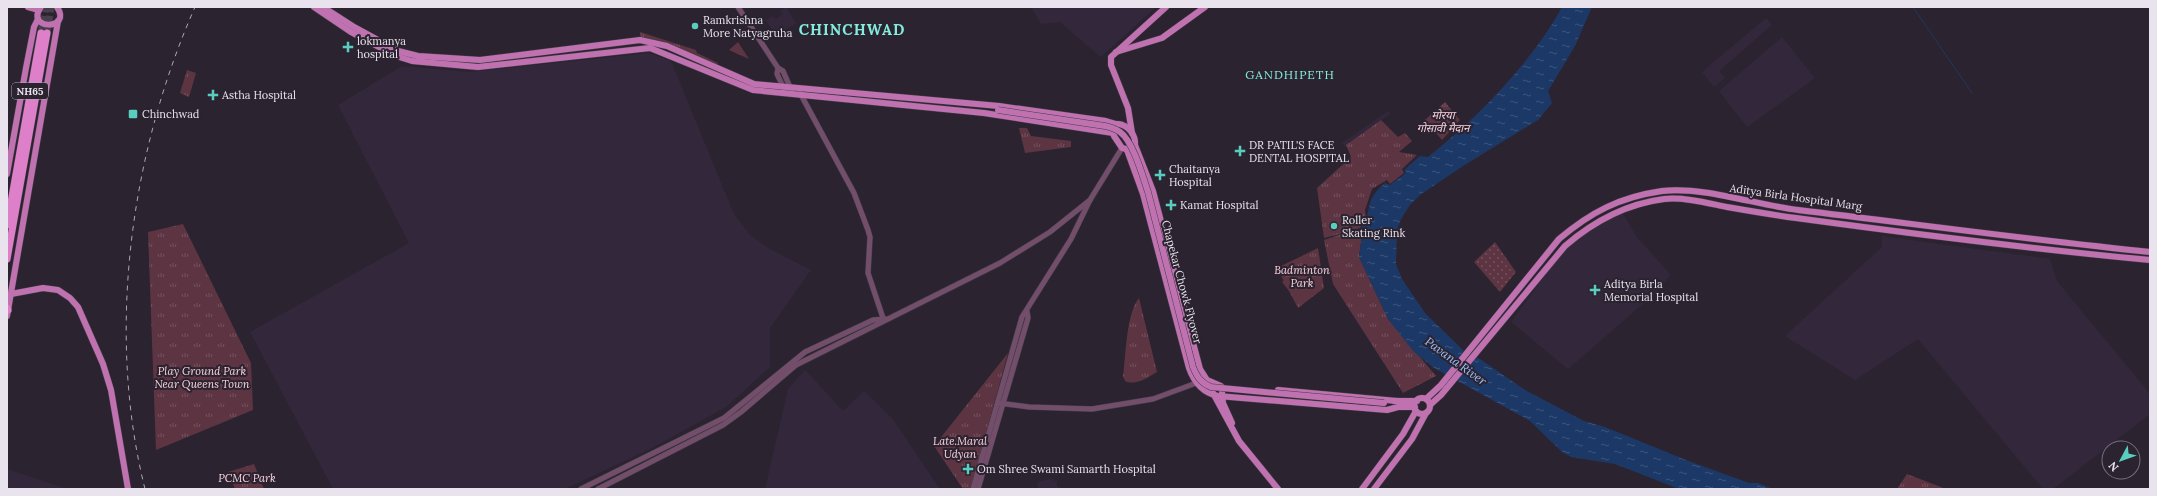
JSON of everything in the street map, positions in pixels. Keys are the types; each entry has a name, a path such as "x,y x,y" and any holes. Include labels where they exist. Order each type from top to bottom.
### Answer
{"highway":[{"name":"NH65","path":"7,225 44,33 7,259"}],"main road":[{"path":"7,174 26,66 34,27 38,19 40,8 28,7"},
{"path":"314,7 351,32 412,61 469,67 644,48 658,50 744,88 789,94 984,113 1113,133 1125,149 1143,194 1189,368 1197,384 1213,395 1222,396 1387,410 1398,403"},
{"path":"324,7 390,50 418,56 473,60 644,41 667,46 746,83 984,105 1106,121 1127,126 1136,140 1135,145 1153,191 1198,365 1204,377 1212,384 1222,386 1416,406"},
{"path":"1132,133 1124,94 1111,65 1111,57 1114,52 1166,7"},
{"path":"1114,52 1162,38 1205,7"},
{"path":"7,311 59,9"},
{"path":"38,19 42,24 48,26 58,21"},
{"path":"944,101 944,109"},
{"name":"Chapekar Chowk Flyover","path":"984,105 998,110 1105,126 1115,129 1124,135 1139,166 1148,192 1193,367 1198,378 1204,384 1211,387 1398,403"},
{"name":"Chapekar Chowk Flyover","path":"984,113 998,110"},
{"path":"1113,133 1118,124 1129,116"},
{"path":"1125,149 1131,150 1135,145"},
{"name":"Aditya Birla Hospital Marg","path":"1483,340 1552,246 1587,216 1617,202 1658,192 1698,192 1776,207 2150,252"},
{"name":"Aditya Birla Hospital Marg","path":"1444,387 1478,345 1565,246 1592,224 1613,213 1664,199 1691,200 1775,215 1879,228 1994,245 2150,260"},
{"path":"1879,228 1880,219"},
{"path":"1943,237 1944,228"},
{"path":"11,294 49,288 64,293 78,307 108,379 128,489"},
{"path":"1212,384 1213,395 1239,441 1278,489"},
{"path":"1222,386 1223,403 1234,426 1249,448 1283,489"},
{"path":"1362,489 1403,434 1421,398 1426,399 1444,387"},
{"path":"1374,489 1412,439 1426,413 1430,409 1430,405 1444,387"},
{"path":"1426,399 1430,405"},
{"path":"1416,406 1420,413 1426,413"}],"street":[{"path":"738,7 778,68 783,71 790,87 789,94"},
{"path":"778,68 777,74 783,87 789,94"},
{"path":"798,88 854,193 868,230 870,237 868,273 885,319"},
{"path":"973,489 1028,318 1027,311 1082,219 1090,200 1125,149"},
{"path":"598,489 722,425 741,412 796,365 1029,246 1090,200"},
{"path":"581,489 724,418 805,352 873,320 885,319"},
{"path":"1000,404 1071,409 1099,408 1154,399 1197,384 1204,377"},
{"path":"978,489 1000,404"}],"shaded area":[{"path":"786,7 796,23 776,36 766,20 773,16 775,19 782,15 780,11"},
{"path":"1031,7 1156,7 1101,57 1060,22 1041,24"},
{"path":"1766,18 1772,25 1719,71 1725,78 1714,87 1702,72"},
{"path":"1782,37 1815,78 1747,127 1719,91"},
{"path":"649,53 671,61 734,214 749,234 768,248 811,270 770,328 770,367 726,407 652,448 565,489 333,489 250,332 409,243 338,105 402,66 470,72"},
{"path":"1388,111 1390,114 1344,146 1342,143"},
{"name":"Aditya Birla Memorial Hospital","path":"1623,214 1637,237 1671,275 1651,297 1568,369 1511,322 1556,260 1572,244 1598,223"},
{"path":"1882,236 2050,259 2057,281 2150,394 2150,414 2116,440 2101,440 2101,452 2053,489 2043,489 1918,339 1855,380 1785,336 1882,247"},
{"path":"805,370 843,411 864,391 892,418 940,489 765,489 788,389"},
{"path":"7,469 67,489 7,489"},
{"path":"1052,479 1054,481 1057,480 1057,486 1063,489 1038,489 1037,484 1040,481"}],"green space":[{"path":"640,32 696,50 697,53 718,63 716,67 658,42 641,40"},
{"path":"738,42 749,59 729,50"},
{"path":"187,70 196,73 189,97 180,93"},
{"name":"मोरया गोसावी मैदान","path":"1445,102 1460,120 1442,140 1425,120"},
{"path":"1381,120 1398,137 1405,133 1412,141 1399,152 1417,155 1402,169 1404,173 1390,184 1387,180 1372,189 1365,210 1366,219 1360,228 1354,230 1362,234 1359,257 1388,319 1436,376 1403,393 1333,284 1324,240 1348,232 1324,238 1317,188 1351,157 1346,145"},
{"path":"1019,128 1027,128 1031,136 1071,141 1071,147 1025,153"},
{"name":"Roller Skating Rink","path":"1340,220 1342,224 1339,228 1335,231 1327,229 1327,223"},
{"name":"Play Ground Park Near Queens Town","path":"183,224 251,363 253,410 156,450 148,232"},
{"path":"1495,242 1516,272 1500,292 1474,262"},
{"name":"Badminton Park","path":"1318,248 1324,288 1298,308 1277,268"},
{"path":"1304,266 1321,290 1300,305 1282,282"},
{"path":"1139,298 1157,372 1141,381 1133,383 1125,381 1123,376 1127,335 1131,314"},
{"name":"Late.Maral Udyan","path":"1008,353 971,489 963,489 934,446"},
{"name":"PCMC Park","path":"254,464 264,489 235,489 228,472"},
{"path":"1907,474 1946,489 1897,489"}],"water":[{"name":"Pavana River","path":"1562,7 1592,7 1575,46 1548,91 1552,103 1538,120 1463,166 1420,195 1410,205 1401,219 1397,230 1396,264 1402,279 1425,313 1464,351 1480,359 1525,390 1584,421 1605,427 1686,460 1749,483 1758,483 1773,489 1679,489 1615,464 1571,457 1562,452 1530,421 1434,368 1414,352 1388,319 1359,257 1363,231 1361,228 1365,222 1373,196 1385,183 1390,185 1406,173 1404,170 1420,156 1428,157 1447,142 1484,107 1535,48 1550,28"}],"waterway":[{"path":"1913,7 1972,93"}],"tunnel":[{"path":"41,33 46,7"},
{"path":"47,33 51,7"}],"railway":[{"path":"145,489 133,430 127,369 127,307 131,245 140,183 154,122 173,64 195,7"}],"place":[{"name":"Ramkrishna More Natyagruha","path":"695,26"},
{"name":"lokmanya hospital","path":"348,47"},
{"name":"Astha Hospital","path":"213,95"},
{"name":"Chinchwad","path":"133,114"},
{"name":"DR PATIL'S FACE DENTAL HOSPITAL","path":"1240,151"},
{"name":"Chaitanya Hospital","path":"1160,175"},
{"name":"Kamat Hospital","path":"1171,205"},
{"name":"Roller Skating Rink","path":"1334,226"},
{"name":"Aditya Birla Memorial Hospital","path":"1595,290"},
{"name":"Om Shree Swami Samarth Hospital","path":"968,469"}],"district":[{"name":"CHINCHWAD","path":"852,29"},
{"name":"GANDHIPETH","path":"1290,74"}]}
